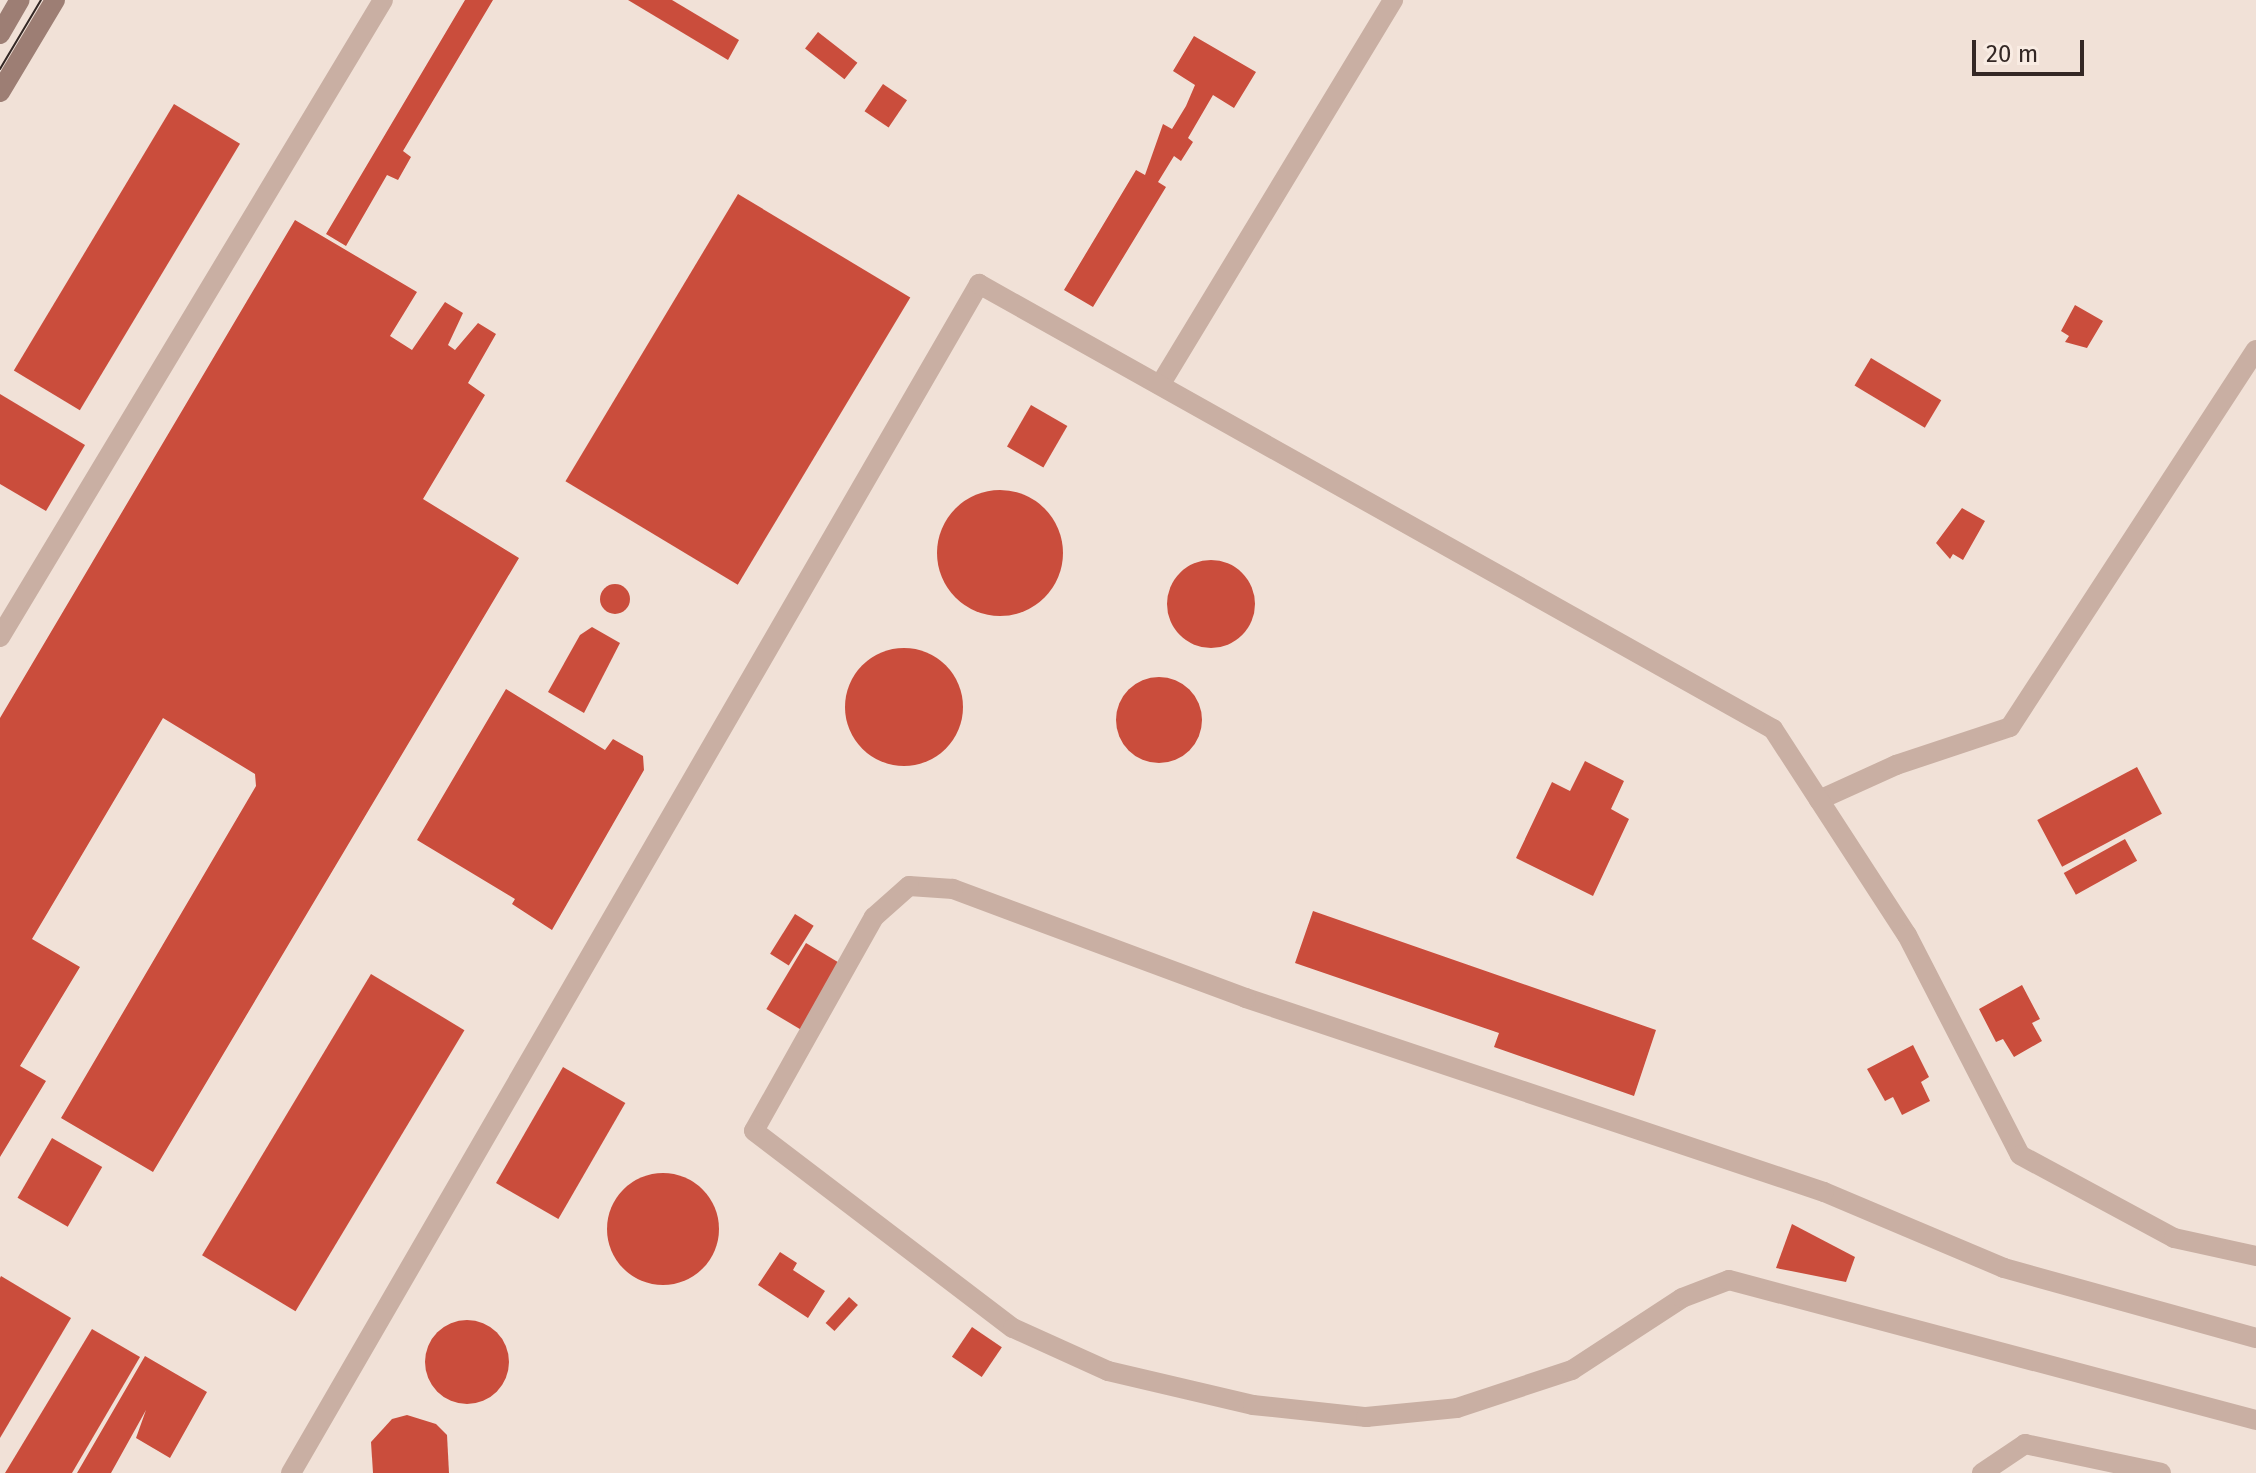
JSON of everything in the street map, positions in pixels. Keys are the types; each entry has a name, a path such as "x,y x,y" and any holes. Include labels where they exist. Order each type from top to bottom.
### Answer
{"main road":[{"path":"0,34 20,0"},
{"path":"0,92 55,0"}],"street":[{"path":"0,637 383,0"},
{"path":"1160,385 1393,0"},
{"path":"291,1473 979,284 1773,729 1907,935 2020,1155 2174,1238 2256,1256"},
{"path":"1819,800 1896,765 2010,727 2256,350"},
{"path":"2256,1338 2004,1268 1824,1192 1246,998 953,889 909,886 874,917 754,1131 1013,1328 1108,1371 1253,1405 1366,1417 1457,1408 1572,1370 1682,1298 1729,1280 2256,1420"},
{"path":"1982,1473 2025,1444 2161,1473"}],"building":[{"path":"465,0 493,0 403,151 411,157 398,180 387,175 346,246 326,234"},
{"path":"628,0 672,0 739,40 728,60"},
{"path":"818,32 857,63 844,79 805,49"},
{"path":"1194,36 1256,72 1234,108 1213,95 1188,138 1193,142 1181,161 1174,156 1158,182 1166,187 1093,307 1064,290 1136,170 1145,175 1163,124 1172,129 1186,106 1195,85 1173,71"},
{"path":"883,84 907,100 889,128 865,111"},
{"path":"174,104 240,144 80,410 14,371"},
{"path":"738,194 910,298 738,585 565,481"},
{"path":"295,220 417,292 390,336 412,350 445,302 463,313 448,345 455,350 478,323 496,334 468,383 485,395 423,499 519,558 153,1172 61,1118 256,786 255,774 163,718 32,939 80,967 20,1066 46,1081 0,1157 0,718"},
{"path":"2075,305 2103,321 2087,348 2065,342 2069,336 2061,331"},
{"path":"1871,358 1941,400 1925,428 1855,385"},
{"path":"0,394 85,445 46,511 0,484"},
{"path":"1031,405 1067,426 1043,468 1007,447"},
{"path":"1000,490 1024,495 1045,508 1058,529 1063,553 1058,577 1045,598 1024,611 1000,616 976,611 955,598 942,577 937,553 942,529 955,508 976,495"},
{"path":"1962,508 1985,521 1963,560 1953,554 1950,559 1936,543"},
{"path":"1211,560 1236,567 1248,579 1255,604 1248,629 1236,641 1211,648 1186,641 1174,629 1167,604 1174,579 1186,567"},
{"path":"615,584 626,588 630,599 626,610 615,614 604,610 600,599 604,588"},
{"path":"592,627 620,643 584,713 548,692 580,635"},
{"path":"904,648 927,653 946,665 958,684 963,707 958,730 946,749 927,761 904,766 881,761 862,749 850,730 845,707 850,684 862,665 881,653"},
{"path":"1151,677 1167,677 1190,689 1199,703 1202,720 1199,737 1190,751 1167,763 1151,763 1135,756 1123,744 1116,728 1116,712 1123,696 1135,684"},
{"path":"506,689 605,750 613,739 643,756 644,770 552,930 512,904 515,899 417,840"},
{"path":"1585,761 1624,781 1611,809 1629,819 1593,896 1516,858 1552,782 1570,791"},
{"path":"2137,767 2162,814 2062,867 2037,820"},
{"path":"2125,839 2137,861 2076,895 2064,873"},
{"path":"1313,911 1656,1030 1634,1096 1494,1047 1499,1033 1295,963"},
{"path":"795,914 814,926 789,966 770,954"},
{"path":"806,943 841,964 801,1030 766,1009"},
{"path":"371,974 464,1030 295,1311 202,1255"},
{"path":"2022,985 2040,1019 2032,1023 2042,1041 2014,1057 2003,1039 1996,1042 1979,1009"},
{"path":"1913,1045 1929,1077 1921,1082 1930,1101 1902,1115 1893,1097 1885,1101 1867,1069"},
{"path":"563,1067 625,1103 558,1219 496,1183"},
{"path":"52,1138 102,1167 68,1227 18,1198"},
{"path":"663,1173 684,1178 702,1190 714,1208 719,1229 714,1250 702,1268 684,1280 663,1285 642,1280 624,1268 612,1250 607,1229 612,1208 624,1190 642,1178"},
{"path":"1792,1224 1855,1257 1846,1282 1776,1268"},
{"path":"780,1252 797,1263 793,1270 825,1291 808,1318 758,1285"},
{"path":"0,1278 71,1318 0,1438"},
{"path":"849,1297 858,1305 834,1331 826,1323"},
{"path":"467,1320 490,1327 502,1339 509,1362 502,1385 490,1397 467,1404 444,1397 432,1385 425,1362 432,1339 444,1327"},
{"path":"972,1327 1002,1347 982,1377 952,1357"},
{"path":"92,1329 140,1357 72,1473 5,1473"},
{"path":"145,1356 207,1392 170,1458 136,1438 146,1410 111,1473 77,1473"},
{"path":"407,1415 436,1424 447,1435 449,1473 373,1473 371,1442 392,1419"}],"tram line":[{"path":"0,69 41,0"}]}
